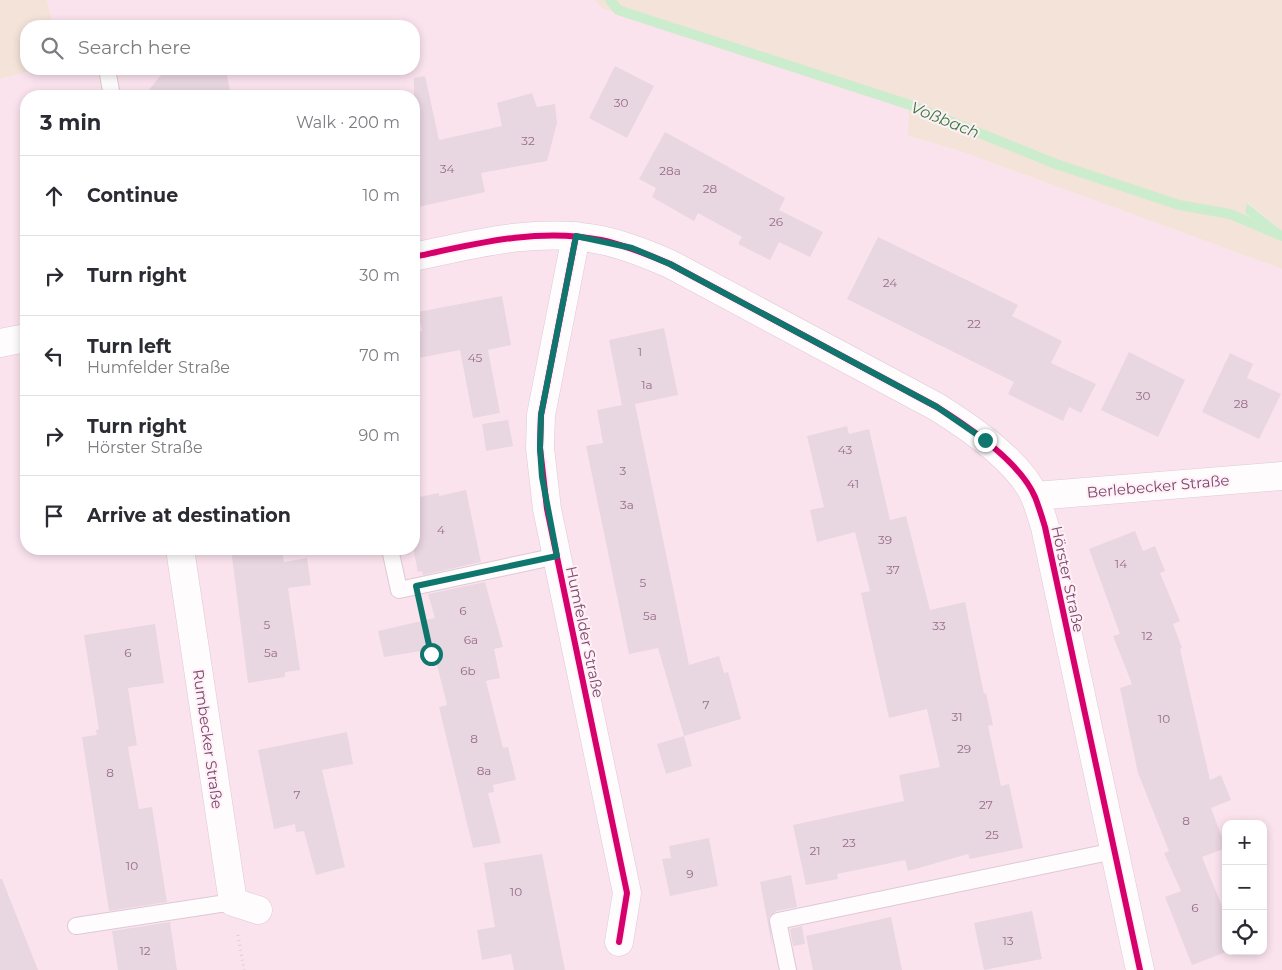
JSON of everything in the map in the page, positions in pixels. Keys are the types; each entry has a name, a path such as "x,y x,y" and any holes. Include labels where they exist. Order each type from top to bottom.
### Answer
{"street":[{"name":"Hörster Straße","path":"420,256 493,240 534,236 576,236 632,248 670,264 937,407 985,440 1024,481 1035,496 1045,527 1140,970"},
{"name":"Humfelder Straße","path":"576,236 541,415 540,448 542,477 557,556 627,893 619,942"},
{"path":"0,343 20,339"},
{"name":"Berlebecker Straße","path":"1035,496 1282,476"},
{"name":"Rumbecker Straße","path":"181,555 245,906"}],"lane":[{"path":"108,75 111,90"},
{"path":"391,555 399,590 557,556"},
{"path":"788,970 778,921 1114,851"},
{"path":"76,926 245,906"}],"path":[{"path":"416,586 431,654"}],"shaded area":[{"path":"0,0 47,0 52,20 20,20 20,74 0,79"},
{"path":"47,0 595,0 601,8 910,102 908,136 957,150 1282,269 1282,970 0,970 0,79 20,74 420,75 420,20 52,20"},
{"path":"595,0 1282,0 1282,231 1248,203 1245,213 1282,240 1282,269 957,150 908,136 909,102 601,8"},
{"path":"1247,203 1282,231 1282,240 1245,213"}],"building":[{"path":"615,66 654,86 627,138 589,118"},
{"path":"161,75 227,75 230,90 149,90"},
{"path":"425,76 439,140 502,126 497,103 532,93 537,107 555,104 557,123 547,161 481,173 485,192 420,207 420,90 414,90 414,78"},
{"path":"665,132 785,198 779,210 823,232 810,257 779,242 770,260 738,244 742,237 698,213 694,221 652,197 656,188 639,179"},
{"path":"878,237 1018,305 1012,316 1062,341 1051,363 1096,384 1081,413 1069,407 1063,421 1008,394 1014,382 847,299"},
{"path":"502,296 511,345 488,350 500,413 473,418 460,350 420,358 420,331 422,331 420,312"},
{"path":"664,328 678,395 635,404 689,665 719,656 724,673 728,672 741,719 684,736 658,648 629,654 586,446 603,443 597,410 622,405 609,340"},
{"path":"1129,352 1185,380 1158,437 1101,410"},
{"path":"1230,353 1253,364 1247,378 1281,394 1259,439 1202,412"},
{"path":"508,420 513,446 486,451 482,424"},
{"path":"847,426 849,434 869,429 890,520 906,516 930,610 965,602 984,694 986,693 993,725 988,726 1001,786 1009,784 1023,848 970,859 968,854 908,871 905,860 837,874 838,879 806,885 793,825 904,801 899,775 940,767 927,709 889,718 861,593 870,591 855,532 817,542 810,510 824,507 807,436"},
{"path":"466,490 481,562 423,575 422,571 418,572 415,555 420,555 420,497 439,493 439,496"},
{"path":"1135,531 1143,551 1155,546 1165,571 1160,573 1180,621 1173,624 1182,648 1180,649 1210,780 1221,775 1231,800 1211,808 1222,837 1222,850 1202,857 1222,906 1222,954 1192,965 1165,897 1181,891 1164,853 1169,851 1138,773 1120,688 1132,684 1113,636 1120,634 1089,549"},
{"path":"232,555 283,555 284,562 307,558 311,585 288,588 300,670 285,672 285,677 248,683"},
{"path":"485,582 503,647 494,649 500,678 486,681 503,748 508,747 516,780 493,785 494,792 488,793 501,843 473,848 439,707 447,705 433,649 384,657 378,631 435,618 428,594"},
{"path":"155,624 164,683 128,688 137,745 128,747 139,809 152,807 167,902 109,911 82,737 97,735 96,730 99,729 84,635"},
{"path":"347,732 353,764 322,770 345,867 316,875 304,831 296,832 295,824 274,829 258,750"},
{"path":"684,736 692,766 666,774 657,744"},
{"path":"709,838 718,886 670,896 662,859 671,858 669,846"},
{"path":"542,854 565,970 514,970 511,954 482,960 477,930 495,927 484,863"},
{"path":"791,875 797,907 776,911 769,917 773,951 760,882"},
{"path":"0,879 2,879 38,970 0,970"},
{"path":"1032,911 1042,959 984,970 974,923"},
{"path":"891,917 902,970 813,970 806,936"},
{"path":"170,922 177,970 118,970 112,931"},
{"path":"802,926 805,944 793,946 790,929"}],"waterway":[{"name":"Voßbach","path":"610,0 618,10 910,105 1056,164 1179,205 1230,214 1282,236"}],"cycle path":[{"path":"420,256 483,242 530,236 578,236 627,247 670,264 937,407 978,435 1006,458 1028,484 1035,497 1045,527 1140,970"},
{"path":"576,236 541,415 540,448 547,509 627,893 619,942"}],"route":[{"path":"431,654 416,586 557,556 542,477 540,448 541,415 576,236 632,248 670,264 937,407 964,423 985,440"}]}
